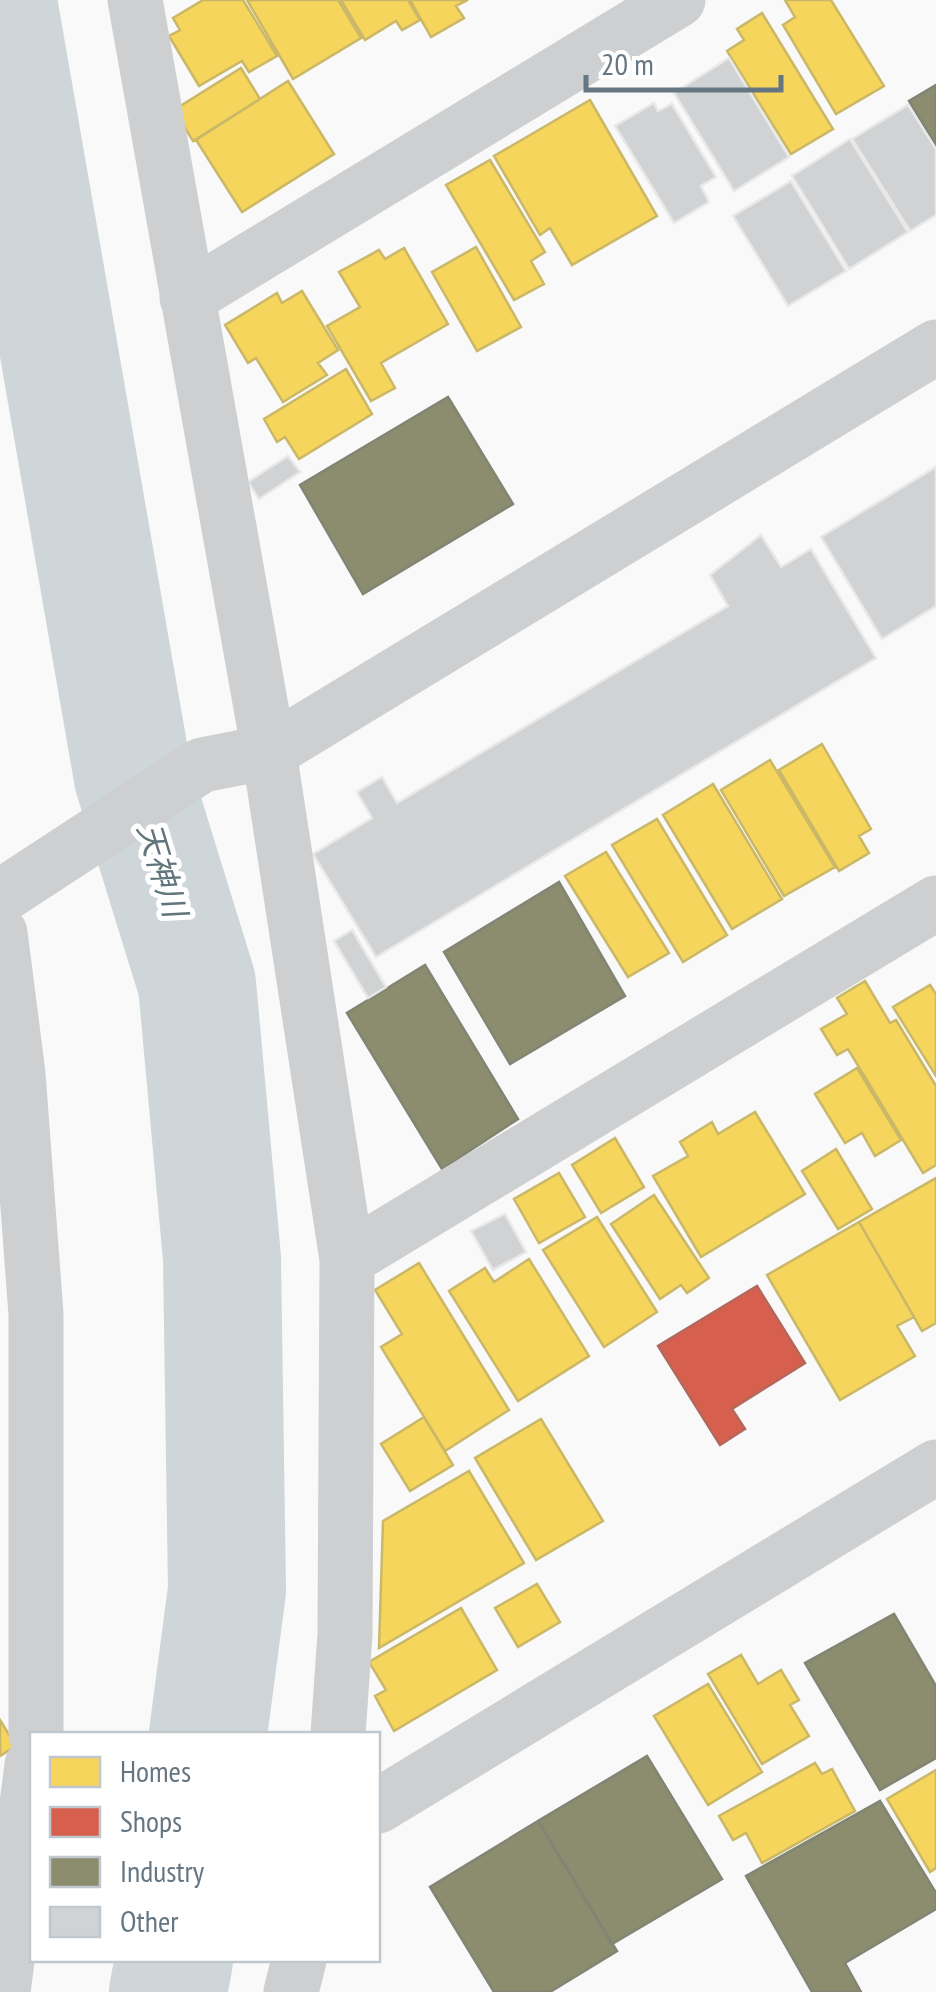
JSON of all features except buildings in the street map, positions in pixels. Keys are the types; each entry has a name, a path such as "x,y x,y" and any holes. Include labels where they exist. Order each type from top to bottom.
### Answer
{"street":[{"path":"135,0 269,752 347,1259 345,1634 338,1732"},
{"path":"187,298 678,0"},
{"path":"20,883 202,765 269,752 936,347"},
{"path":"347,1259 936,903"},
{"path":"0,933 19,1092 20,1444 36,1732"},
{"path":"380,1805 936,1466"},
{"path":"4,1992 30,1781"},
{"path":"291,1992 298,1962"}],"waterway":[{"name":"天神川","path":"0,13 133,777 197,984 222,1258 227,1590 208,1732"},
{"name":"天神川","path":"168,1992 174,1962"}]}
